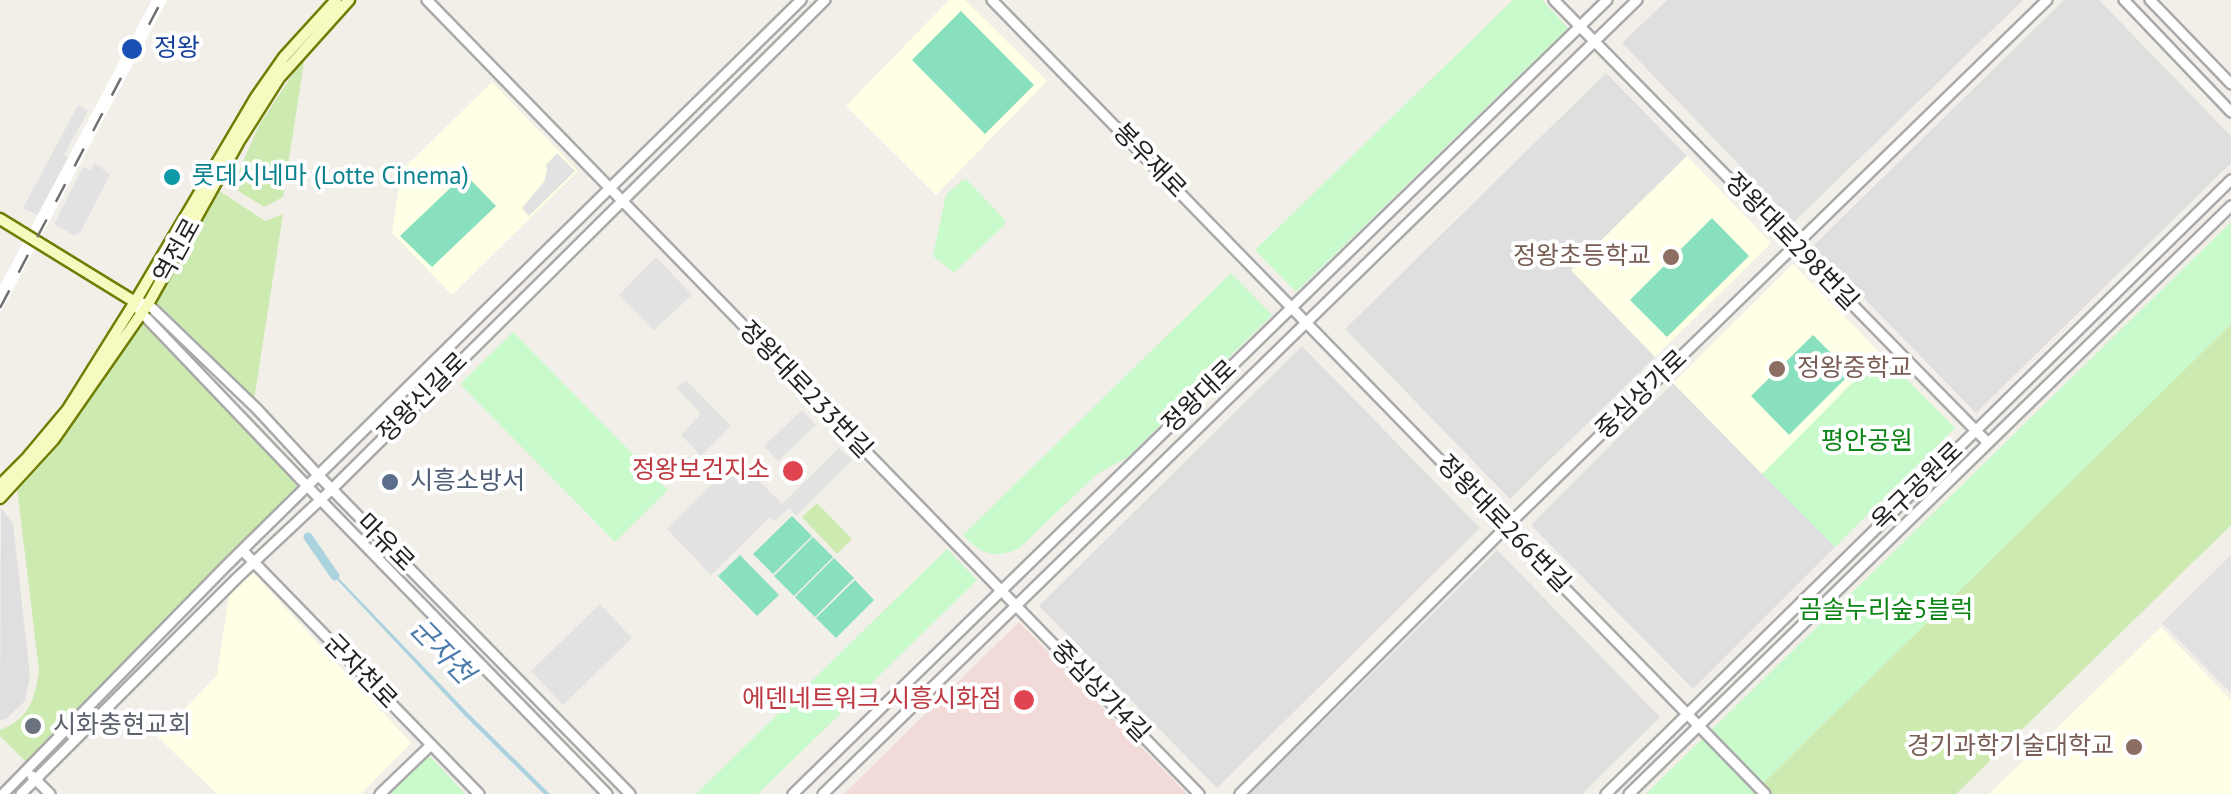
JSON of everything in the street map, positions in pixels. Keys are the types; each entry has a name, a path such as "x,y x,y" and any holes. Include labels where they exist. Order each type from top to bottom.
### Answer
{"main road":[{"name":"역전로","path":"0,485 68,409 141,306 256,97 284,57 336,0"},
{"name":"역전로","path":"0,498 54,439 141,306 279,78 348,0"},
{"name":"마유로","path":"0,219 141,306"}],"street":[{"name":"정왕대로233번길","path":"427,0 1001,591"},
{"name":"정왕신길로","path":"2,794 242,550 801,0"},
{"name":"정왕신길로","path":"21,794 825,0"},
{"name":"봉우재로","path":"992,0 1306,323"},
{"name":"정왕대로298번길","path":"1554,0 1988,443"},
{"name":"정왕대로","path":"793,794 1607,0"},
{"name":"정왕대로","path":"824,794 1637,0"},
{"name":"중심상가로","path":"1240,794 1506,527 2047,0"},
{"path":"2124,0 2231,112"},
{"path":"2150,0 2231,84"},
{"name":"옥구공원로","path":"1606,794 2231,180"},
{"name":"옥구공원로","path":"1629,794 2231,206"},
{"name":"마유로","path":"141,306 257,409 630,794"},
{"name":"마유로","path":"141,306 319,499 607,794"},
{"name":"정왕대로266번길","path":"1306,323 1765,794"},
{"name":"군자천로","path":"242,550 479,794"},
{"name":"중심상가4길","path":"1001,591 1199,794"},
{"path":"380,794 431,746"},
{"path":"26,770 50,794"}],"shaded area":[{"path":"949,0 965,0 1047,81 936,195 846,106"},
{"path":"1667,0 2023,0 1794,222 1622,43"},
{"path":"2064,0 2099,0 2231,136 2231,163 1976,413 1813,246"},
{"path":"1606,73 1687,156 1571,270 1655,357 1510,499 1345,329"},
{"path":"492,82 578,171 452,295 392,233 401,171"},
{"path":"78,105 88,111 64,155 70,159 39,216 23,208"},
{"path":"557,153 575,171 529,216 522,208 544,182 546,165"},
{"name":"정왕초등학교","path":"1687,156 1771,243 1655,357 1571,270"},
{"path":"95,163 110,175 80,233 73,235 54,224 83,167 90,170"},
{"path":"656,257 692,295 654,330 619,295"},
{"name":"정왕중학교","path":"1793,264 1881,354 1762,474 1673,383"},
{"path":"1302,346 1480,528 1217,788 1039,606"},
{"path":"686,380 731,426 701,456 681,435 701,414 677,388"},
{"path":"1673,383 1835,547 1693,689 1531,525"},
{"path":"802,410 816,425 778,461 764,446"},
{"path":"839,448 852,460 796,516 789,508 775,521 770,517 711,575 667,529 737,459 782,504"},
{"path":"1,508 13,524 30,677 25,701 0,720"},
{"path":"1497,550 1660,717 1582,794 1250,794"},
{"path":"2231,555 2231,693 2162,623"},
{"path":"253,573 411,743 361,794 217,794 158,737 217,675 229,595"},
{"path":"600,604 632,638 563,705 531,671"},
{"path":"1019,622 1187,794 844,794"},
{"name":"경기과학기술대학교","path":"2161,627 2231,700 2231,794 1989,794"}],"green space":[{"path":"1513,0 1542,0 1568,28 1296,292 1255,250"},
{"path":"961,11 1034,85 985,134 912,60"},
{"path":"305,56 283,197 264,207 232,187 259,125"},
{"path":"465,174 496,206 432,267 400,236"},
{"path":"963,180 1005,220 954,273 933,256 946,195"},
{"path":"218,190 265,221 283,214 254,400 156,303"},
{"path":"1712,218 1749,256 1667,337 1630,300"},
{"name":"곰솔누리숲5블럭","path":"2231,222 2231,324 1752,794 1646,794"},
{"path":"1231,273 1272,315 1128,457 1097,474 1018,549 988,553 963,535"},
{"path":"141,319 300,486 26,762 0,736 0,730 18,720 29,707 39,671 17,487"},
{"path":"2231,324 2231,525 1956,794 1752,794"},
{"path":"513,332 668,490 615,542 460,384"},
{"path":"1813,335 1851,373 1789,435 1751,396"},
{"name":"평안공원","path":"1881,354 1955,428 1835,547 1762,474"},
{"path":"817,503 852,539 837,554 802,517"},
{"path":"792,516 812,536 773,574 753,554"},
{"path":"813,537 833,557 794,596 774,576"},
{"path":"947,549 977,580 758,794 696,794"},
{"path":"740,555 779,595 757,616 718,576"},
{"path":"834,558 854,578 815,617 795,597"},
{"path":"855,580 874,600 836,638 816,618"},
{"path":"423,756 432,758 465,794 385,794"}],"water":[{"path":"329,568 550,794 544,794 465,716"}],"pier":[{"path":"152,0 167,0 0,314 0,286"}],"waterway":[{"name":"군자천","path":"308,537 335,576"}],"railway":[{"path":"0,308 162,0"}],"place":[{"name":"정왕","path":"132,49"},
{"name":"롯데시네마 (Lotte Cinema)","path":"172,177"},
{"name":"정왕초등학교","path":"1671,257"},
{"name":"정왕중학교","path":"1777,369"},
{"name":"정왕보건지소","path":"793,471"},
{"name":"시흥소방서","path":"390,482"},
{"name":"에덴네트워크 시흥시화점","path":"1024,700"},
{"name":"시화충현교회","path":"33,726"},
{"name":"경기과학기술대학교","path":"2134,747"}]}
